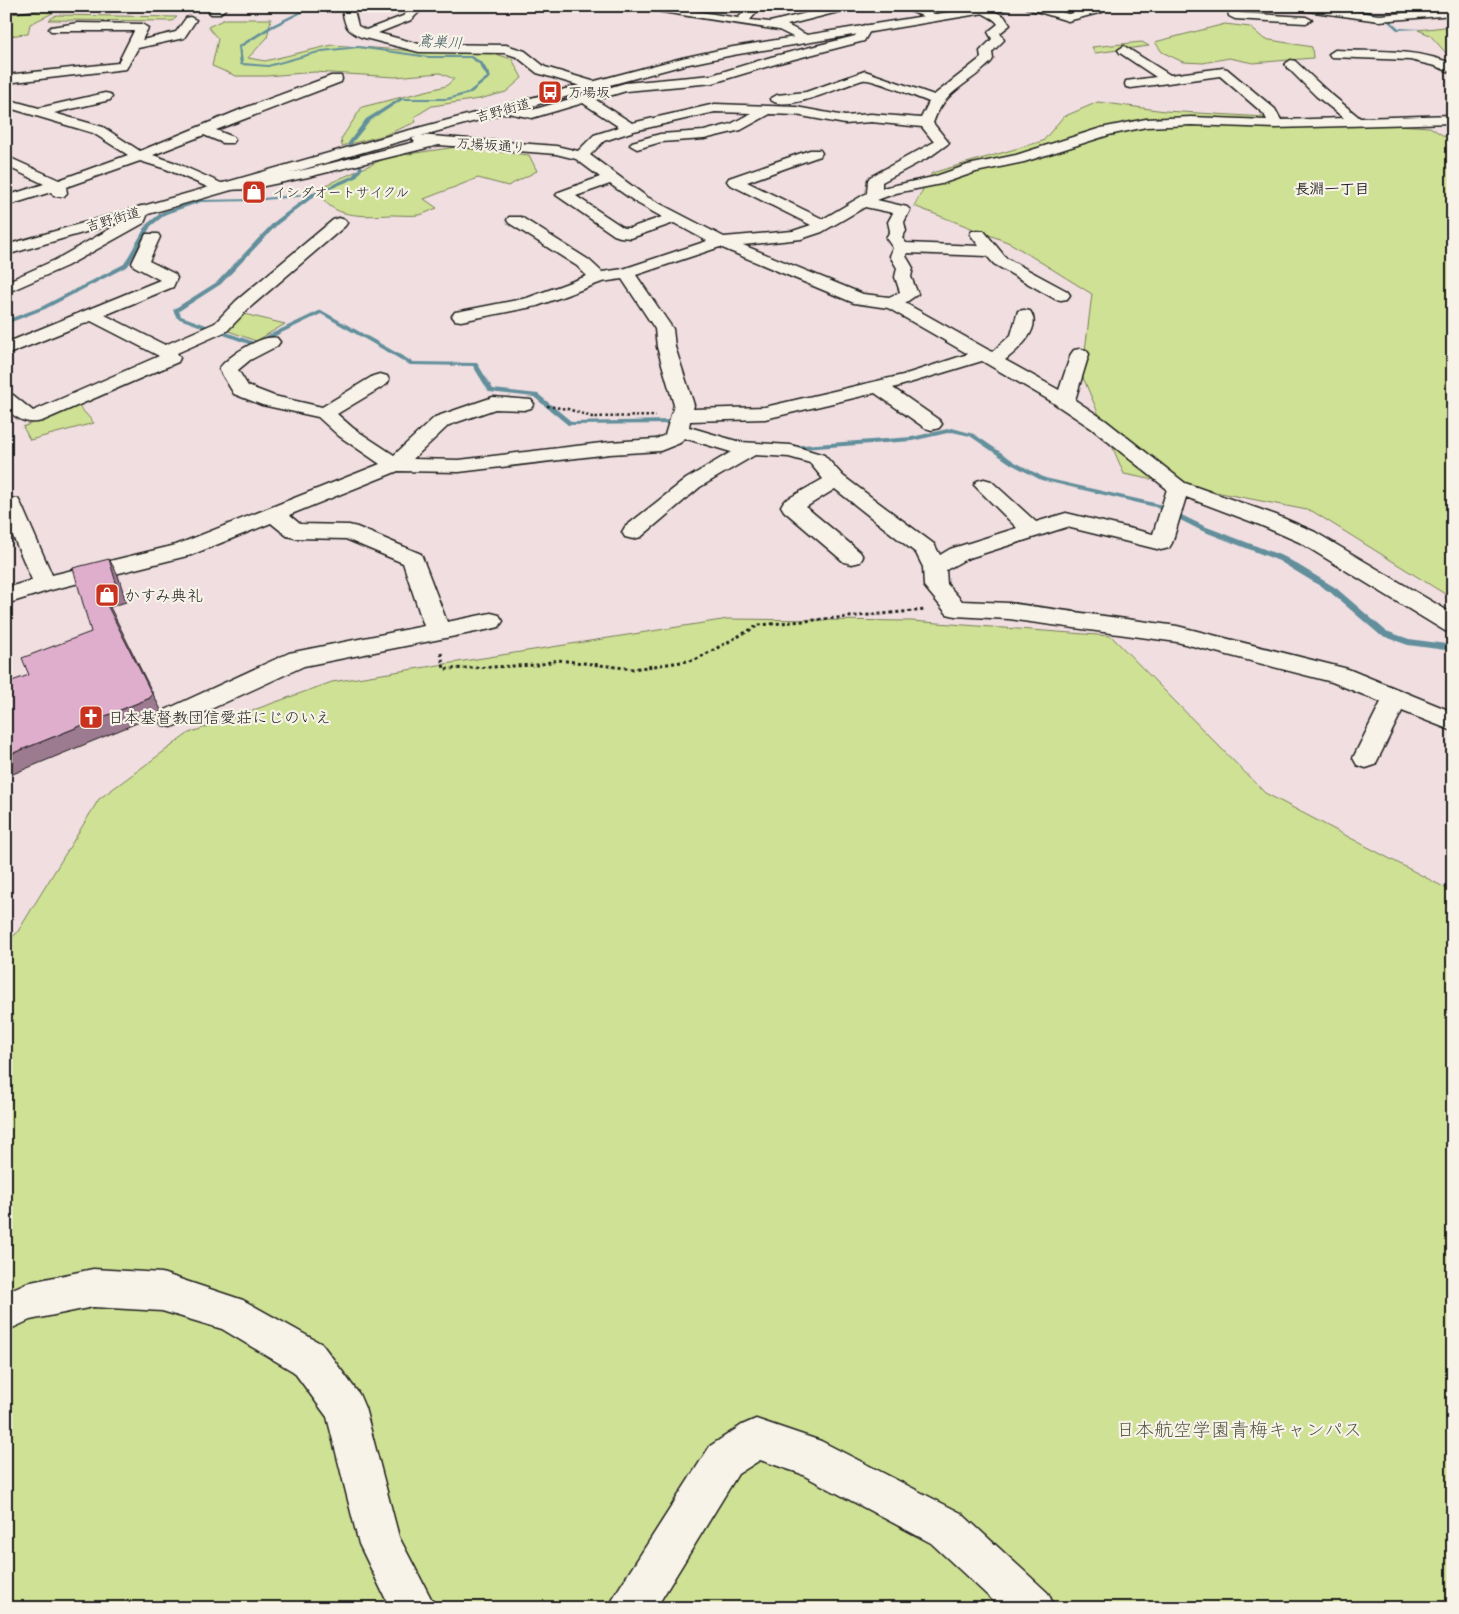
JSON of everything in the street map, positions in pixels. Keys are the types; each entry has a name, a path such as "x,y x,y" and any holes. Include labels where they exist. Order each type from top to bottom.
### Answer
{"main road":[{"path":"6,10 44,6"},
{"path":"347,6 353,28 365,34 418,48 506,49 522,54 541,70 590,92 630,128"},
{"path":"365,34 407,18 420,6"},
{"path":"643,6 782,27 805,39"},
{"path":"741,22 756,6"},
{"path":"772,25 850,6"},
{"path":"903,6 936,18"},
{"path":"590,92 682,62 805,39 1008,6"},
{"path":"1030,6 1068,18 1098,10 1087,6"},
{"path":"1233,6 1235,16 1306,20"},
{"path":"1293,6 1383,18 1453,12"},
{"path":"1358,6 1383,18 1390,30"},
{"path":"926,123 929,111 936,100 962,78 980,68 988,58 986,51 998,40 994,32 1004,25 1000,18 985,10"},
{"path":"133,45 180,35 190,20"},
{"path":"87,42 90,27"},
{"path":"6,79 122,66 142,28 90,27 55,29"},
{"path":"590,92 713,79 775,60 860,38 865,30"},
{"path":"1400,42 1420,57"},
{"path":"1124,50 1167,79"},
{"path":"1335,54 1420,57 1438,60 1453,69"},
{"path":"1291,64 1320,93 1356,121"},
{"path":"1132,84 1223,72 1270,112 1276,124"},
{"path":"768,109 751,99 808,96 865,75 936,100"},
{"path":"6,201 104,170 247,112 336,79"},
{"path":"713,79 730,88"},
{"name":"吉野街道","path":"6,250 223,187 353,156 400,137 508,109 532,114 590,92"},
{"path":"36,113 105,97"},
{"path":"6,103 98,130 137,156 171,166 223,187"},
{"path":"583,157 599,138 630,128 715,108 768,109 796,111 845,120 871,118 926,123 942,143 927,154 875,180 870,198"},
{"path":"622,148 660,138 712,133 736,127 768,109"},
{"path":"461,316 532,302 598,278 626,272 721,242 780,238 802,234 823,225 870,198 894,189 936,181 973,168 1019,160 1098,133 1130,125 1191,121 1276,124 1453,119"},
{"path":"204,130 228,140"},
{"name":"万場坂通り","path":"400,137 556,150 583,157"},
{"path":"353,156 437,141"},
{"path":"815,153 734,181 823,225"},
{"path":"583,157 604,154"},
{"path":"583,157 642,200 721,242 840,289 860,299 892,303 1065,402 1098,424 1178,487 1268,520 1307,537 1453,625"},
{"path":"6,160 58,185 59,199 41,206"},
{"path":"611,178 564,195 620,232 630,233 675,218"},
{"path":"870,198 902,210 896,222 898,232 894,238 901,248"},
{"path":"6,288 61,263 138,220 141,211"},
{"path":"515,220 583,263 598,278"},
{"path":"165,352 215,330 339,223"},
{"path":"978,234 1000,261 1060,295"},
{"path":"6,350 167,283 170,278 140,263 152,237"},
{"path":"901,248 992,251"},
{"path":"892,303 909,294 903,277 905,268 898,256 901,248"},
{"path":"271,342 244,356 228,369 241,390 270,401 325,413 346,432 395,465 460,466 660,444 673,439 684,405 666,347 664,329 626,272"},
{"path":"6,399 28,417 35,417 171,358 165,352 92,315"},
{"path":"680,421 765,413 879,387 988,358 1020,338 1026,326 1024,315"},
{"path":"1065,402 1080,354"},
{"path":"325,413 380,380"},
{"path":"879,387 932,424"},
{"path":"6,596 45,584 182,550 395,465 442,421 493,403 524,404"},
{"path":"680,421 739,448 790,451 817,458 836,480 926,550 934,567 936,586 956,608 1008,610 1177,634 1339,674 1453,722"},
{"path":"633,532 694,483 751,449"},
{"path":"836,480 792,506 852,557"},
{"path":"984,485 1031,530"},
{"path":"934,567 958,554 1066,520 1161,543 1178,487"},
{"path":"10,504 45,584"},
{"path":"273,514 296,531 350,532 413,559 438,631"},
{"path":"172,718 298,659 491,620"},
{"path":"1366,758 1396,698"},
{"path":"6,1312 26,1302 93,1288 162,1292 230,1313 308,1358 346,1408 380,1544 414,1608"},
{"path":"631,1608 724,1460 756,1439 807,1455 946,1528 1033,1608"}],"path":[{"path":"524,404 568,408 592,417 680,421"},
{"path":"438,631 444,669 538,665 558,660 633,669 695,660 759,625 956,608"}],"green space":[{"path":"6,6 51,6 57,11 30,24 28,34 6,36"},
{"path":"56,15 177,17 172,21 49,20"},
{"path":"225,19 271,19 267,38 248,58 265,61 332,45 429,52 489,52 512,59 522,78 506,92 479,99 432,106 414,117 416,122 385,135 342,146 341,139 362,107 446,86 454,79 440,73 395,77 315,72 267,76 236,76 212,66 218,39 208,27"},
{"path":"1225,24 1250,27 1264,39 1312,47 1313,58 1253,63 1229,58 1203,63 1183,62 1162,52 1155,42"},
{"path":"1453,26 1453,57 1447,54 1430,35 1418,30"},
{"path":"1142,42 1149,46 1095,53 1092,47"},
{"path":"1098,102 1165,111 1430,127 1453,142 1453,599 1312,511 1124,474 1082,375 1092,294 1010,243 914,206 932,173 1043,141 1063,117"},
{"path":"456,147 529,155 537,171 508,186 478,178 424,199 437,208 416,215 370,216 348,214 330,206 323,198 319,188 388,157"},
{"path":"244,314 285,324 256,341 226,330"},
{"path":"77,404 94,423 30,440 23,427"},
{"name":"日本航空学園青梅キャンパス","path":"728,619 911,621 1111,636 1265,793 1453,892 1453,1608 6,1608 6,942 17,933 99,799 189,733 332,682"}],"building":[{"path":"109,559 117,586 100,591 152,694 150,698 6,756 6,683 29,675 22,658 91,632 73,568"}],"waterway":[{"name":"鳶巣川","path":"314,6 271,27 239,47 241,64 268,66 322,51 358,47 429,57 471,57 481,63 489,77 469,93 447,99 401,99 368,120 350,143 351,149 361,168 354,177 314,194"},
{"path":"1351,6 1387,19 1398,29 1421,29"},
{"path":"6,322 43,308 126,265 149,225 164,213 201,201 253,200 314,194"},
{"path":"314,194 276,223 219,283 176,310 179,317 254,344 321,312 412,364 475,364 491,391 536,395 570,424 671,422 729,440 751,444"},
{"path":"789,448 912,439 952,430 972,435 1013,463 1043,479 1157,505 1202,528 1282,559 1333,590 1383,633 1408,642 1453,648"}],"place":[{"name":"万場坂","path":"550,92"},
{"name":"イシダオートサイクル","path":"254,192"},
{"name":"かすみ典礼","path":"107,595"},
{"name":"日本基督教団信愛荘にじのいえ","path":"91,717"}],"district":[{"name":"長淵一丁目","path":"1332,189"}]}
